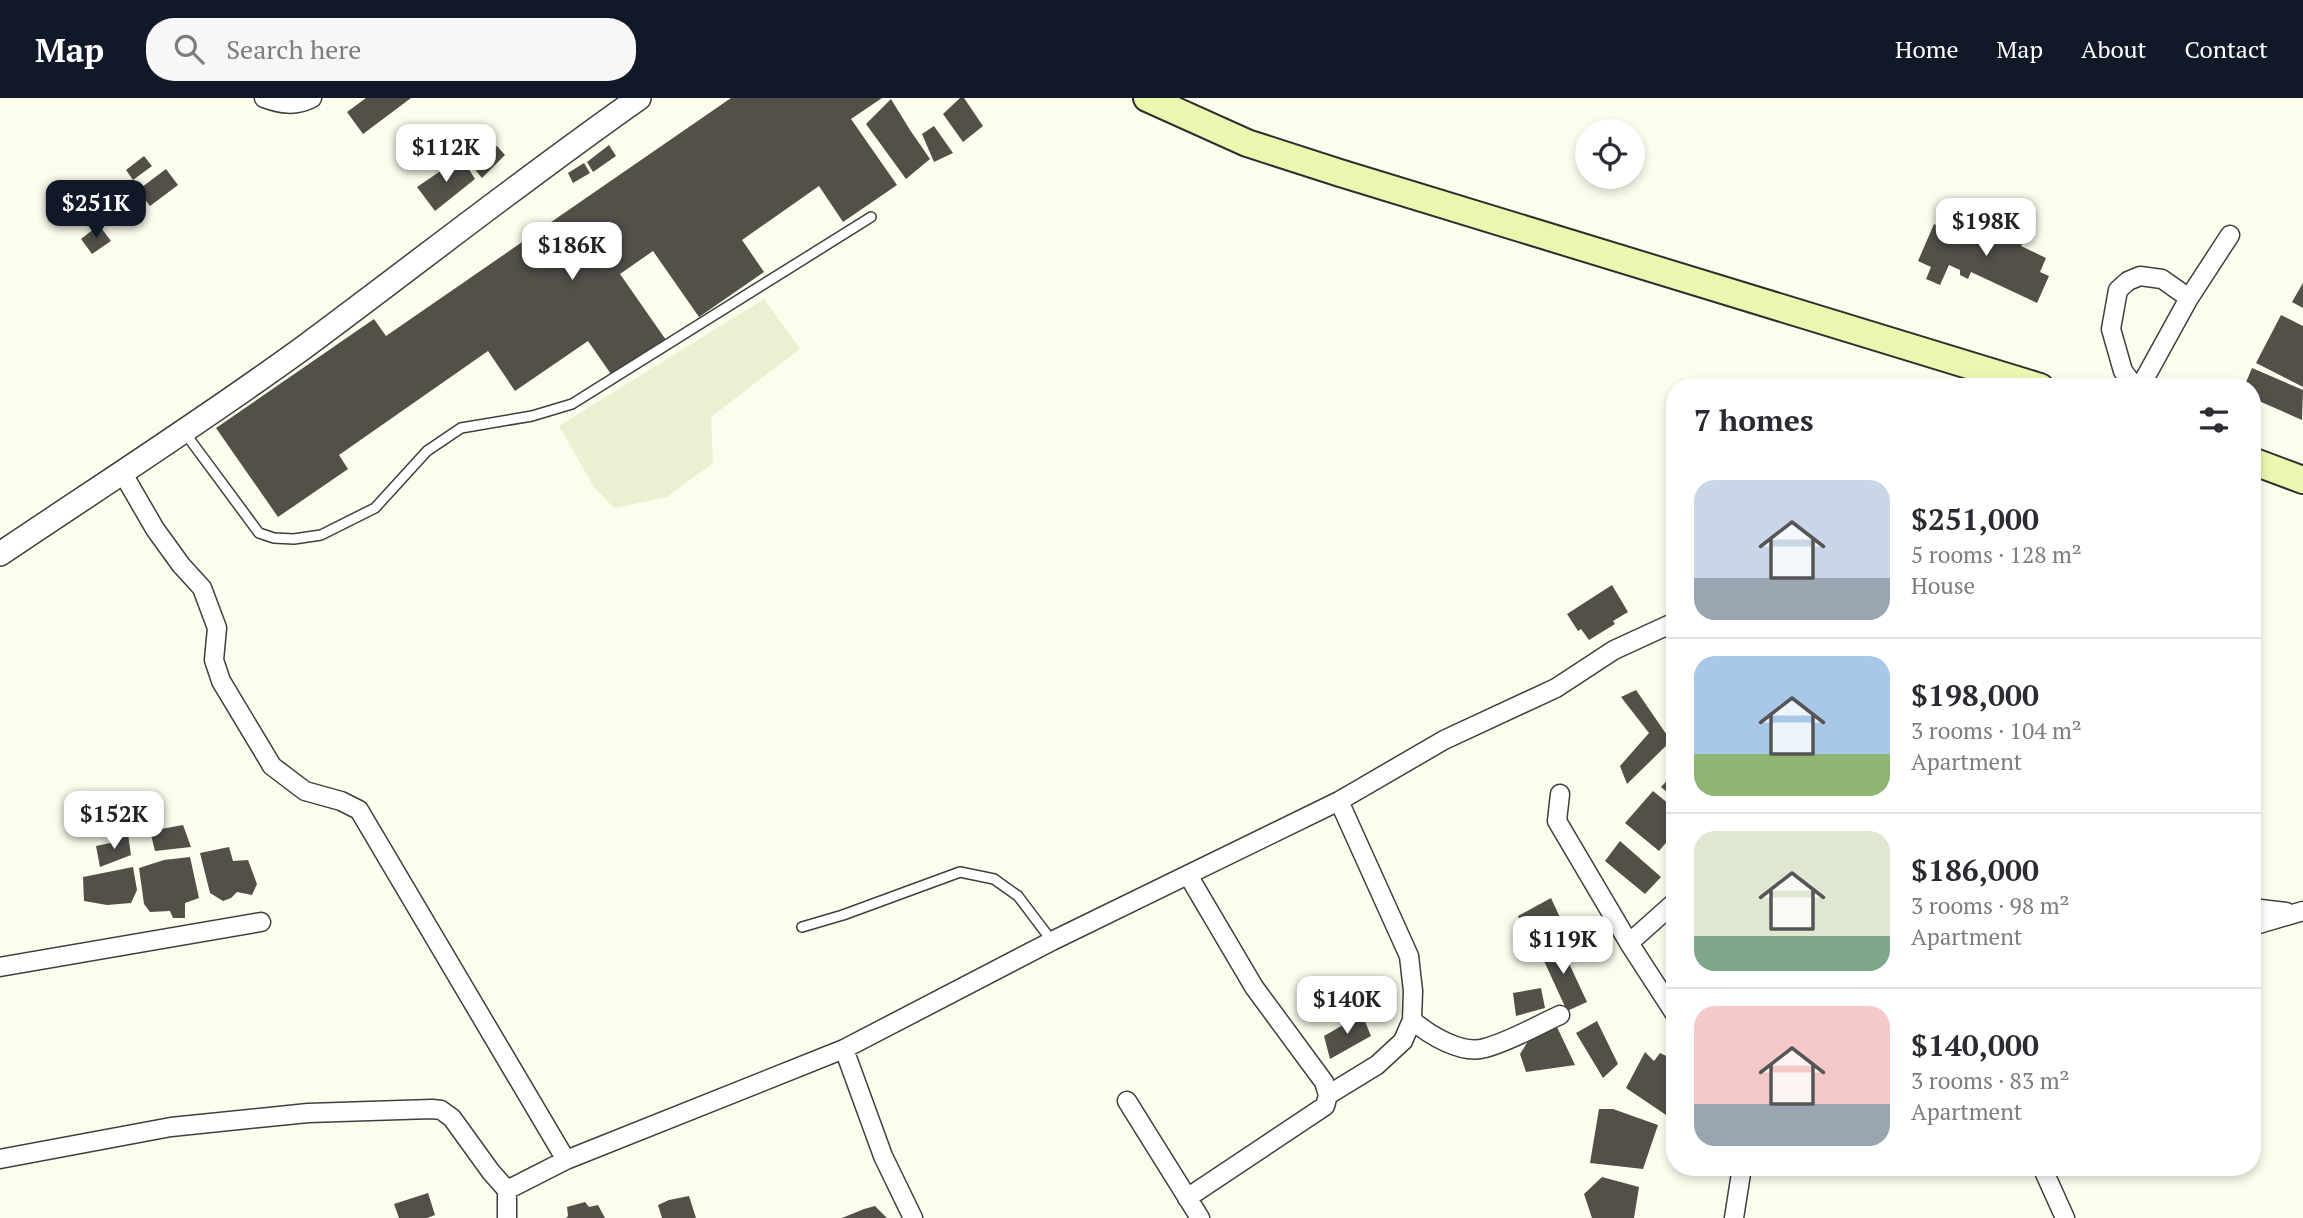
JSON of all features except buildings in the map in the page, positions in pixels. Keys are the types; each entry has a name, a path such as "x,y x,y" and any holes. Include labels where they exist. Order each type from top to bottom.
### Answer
{"main road":[{"path":"1147,98 1247,143 1987,378"},
{"path":"2261,464 2303,480"}],"street":[{"path":"264,98 283,105 312,98"},
{"path":"0,554 302,349 548,162 639,98"},
{"path":"2143,378 2189,298 2230,235"},
{"path":"2130,378 2123,371 2111,329 2118,290 2128,281 2140,276 2162,279 2189,298"},
{"path":"122,472 155,529 181,565 202,587 217,628 214,660 221,681 272,766 305,791 341,801 359,810 566,1160"},
{"path":"507,1190 566,1160 845,1049 1052,942 1339,801 1444,740 1556,688 1614,650 1666,626"},
{"path":"1560,794 1557,821 1666,1000"},
{"path":"1328,1095 1377,1065 1403,1041 1412,1020 1413,991 1409,956 1339,801"},
{"path":"1187,1198 1325,1106 1328,1095 1324,1082 1254,987 1188,875"},
{"path":"2261,909 2298,912"},
{"path":"1629,943 1666,910"},
{"path":"2261,923 2298,912"},
{"path":"0,967 261,922"},
{"path":"1412,1020 1444,1041 1468,1049 1484,1049 1560,1015"},
{"path":"845,1049 883,1156 913,1218"},
{"path":"1127,1101 1200,1218"},
{"path":"0,1159 171,1127 307,1113 441,1110 452,1118 507,1190 507,1218"},
{"path":"1734,1218 1741,1176"},
{"path":"2046,1176 2065,1218"}],"lane":[{"path":"184,431 259,533 274,538 294,539 321,535 375,508 428,451 461,428 532,416 572,404 871,217"},
{"path":"802,927 843,915 960,872 994,879 1018,896 1052,942"}],"green space":[{"path":"764,299 800,349 711,417 713,463 667,497 614,508 594,487 559,426"}]}
